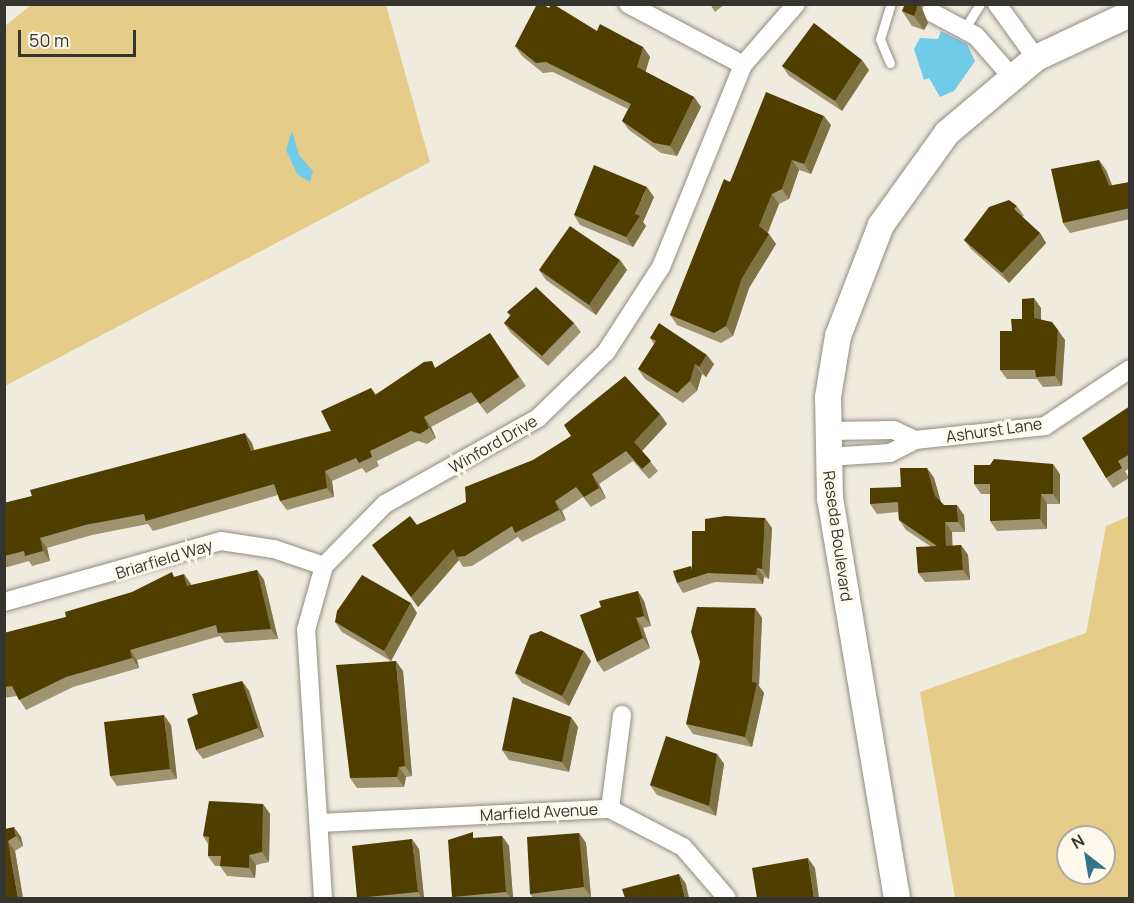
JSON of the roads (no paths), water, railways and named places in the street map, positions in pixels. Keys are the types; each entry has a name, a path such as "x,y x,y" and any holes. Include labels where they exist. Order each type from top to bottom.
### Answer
{"main road":[{"name":"Reseda Boulevard","path":"897,898 827,457 838,336 881,225 946,133 1011,76 1036,58 1130,14"}],"street":[{"path":"628,4 743,65"},
{"name":"Winford Drive","path":"323,898 306,630 324,566 385,504 538,418 606,352 662,267 743,65 796,4"},
{"path":"997,4 1036,58"},
{"path":"922,8 965,28 1011,76"},
{"name":"Ashurst Lane","path":"827,457 890,453 915,440 1046,426 1130,369"},
{"name":"Ashurst Lane","path":"828,431 894,430 915,440"},
{"name":"Briarfield Way","path":"4,602 220,541 274,549 324,566"},
{"path":"610,809 622,715"},
{"name":"Marfield Avenue","path":"319,823 610,809 684,847 728,898"}],"lane":[{"path":"890,63 880,39 891,4"},
{"path":"965,28 980,4"}],"water":[{"path":"941,31 967,44 975,61 954,91 940,97 929,78 924,80 914,49 920,38 938,39"},
{"path":"292,131 299,155 313,171 310,182 297,174 286,150"}]}
